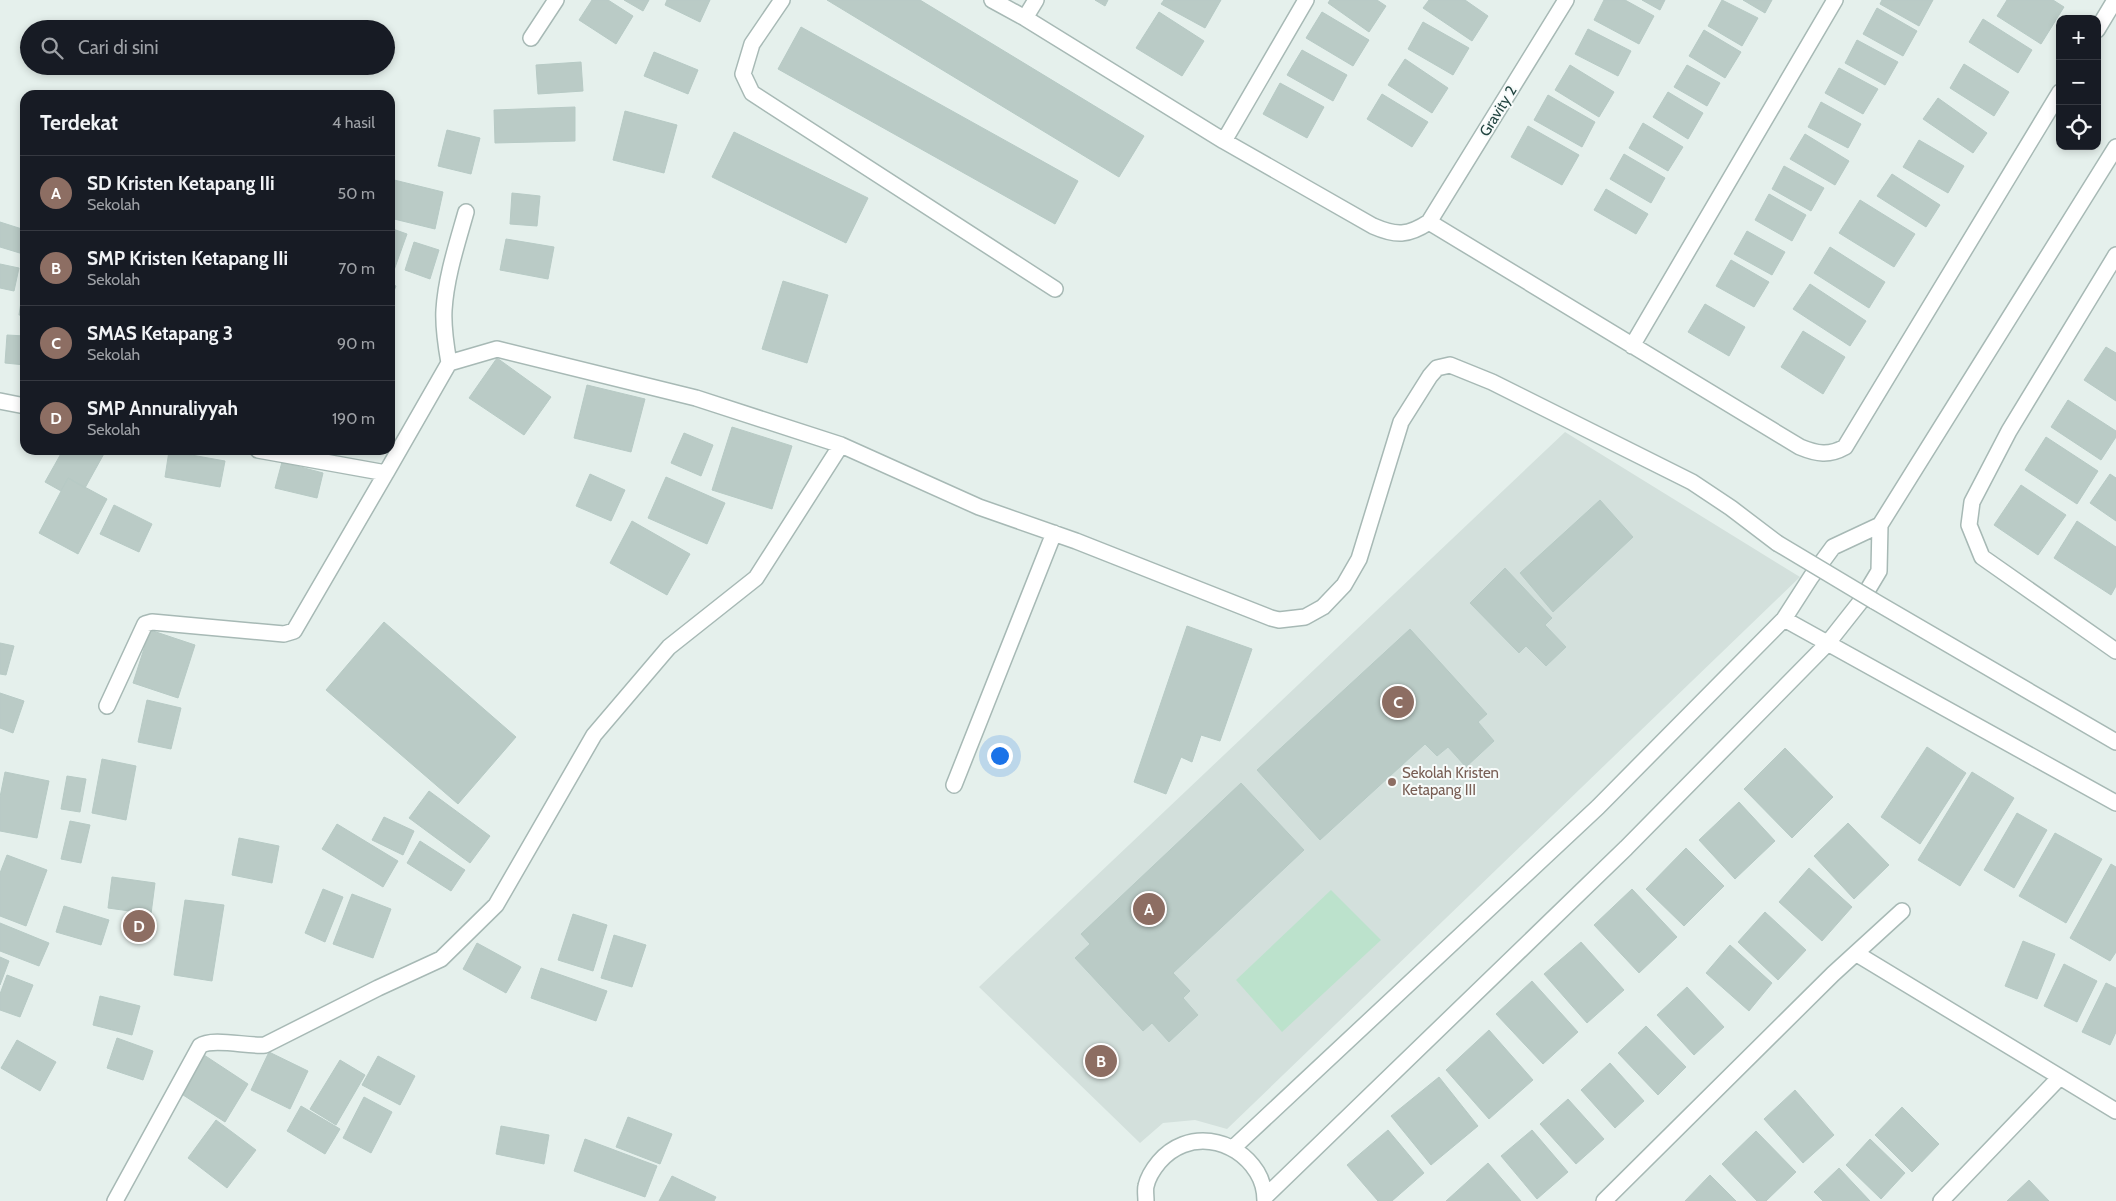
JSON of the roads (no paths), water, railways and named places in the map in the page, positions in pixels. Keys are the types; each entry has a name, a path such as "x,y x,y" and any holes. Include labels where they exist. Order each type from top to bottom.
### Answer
{"street":[{"path":"531,38 556,0"},
{"path":"782,0 752,44 744,74 752,93 1055,289"},
{"path":"992,0 1025,18 1224,141 1387,232 1401,234 1416,230 1429,222 1800,448 1815,453 1828,454 1845,447 2056,99"},
{"path":"1025,18 1036,0"},
{"path":"1224,141 1306,0"},
{"name":"Gravity 2","path":"1429,222 1566,0"},
{"path":"1632,346 1835,0"},
{"path":"2101,23 2115,0"},
{"path":"1265,1199 1626,848 1827,644 1861,601 1879,571 1880,525 2116,146"},
{"path":"107,706 145,624 152,622 284,634 294,631 448,364 444,310 466,212"},
{"path":"2116,255 2009,431 1972,502 1970,525 1982,558 2116,651"},
{"path":"448,364 497,350 696,398 841,445 979,507 1054,533 1271,618 1289,620 1305,617 1323,607 1344,585 1360,559 1401,422 1430,376 1438,368 1450,365 1492,382 1692,482 1731,508 1777,543 2116,742"},
{"path":"0,401 20,405"},
{"path":"115,1201 200,1046 209,1042 265,1045 378,988 441,959 496,905 594,735 669,647 756,578 841,445"},
{"path":"286,455 386,473"},
{"path":"1233,1148 1598,807 1784,619 1811,577 1834,548 1880,525"},
{"path":"954,785 1054,533"},
{"path":"1784,619 2116,803"},
{"path":"1604,1201 1833,974 1902,911"},
{"path":"1857,954 2116,1111"},
{"path":"1941,1201 2060,1077"},
{"path":"1146,1201 1146,1185 1154,1169 1165,1155 1180,1145 1191,1141 1216,1141 1233,1148 1249,1160 1260,1177 1265,1199"}],"place":[{"name":"SMAS Ketapang 3","path":"1398,702"},
{"name":"Sekolah Kristen Ketapang III","path":"1392,782"},
{"name":"SD Kristen Ketapang IIi","path":"1149,909"},
{"name":"SMP Annuraliyyah","path":"139,926"},
{"name":"SMP Kristen Ketapang IIi","path":"1101,1061"}]}
